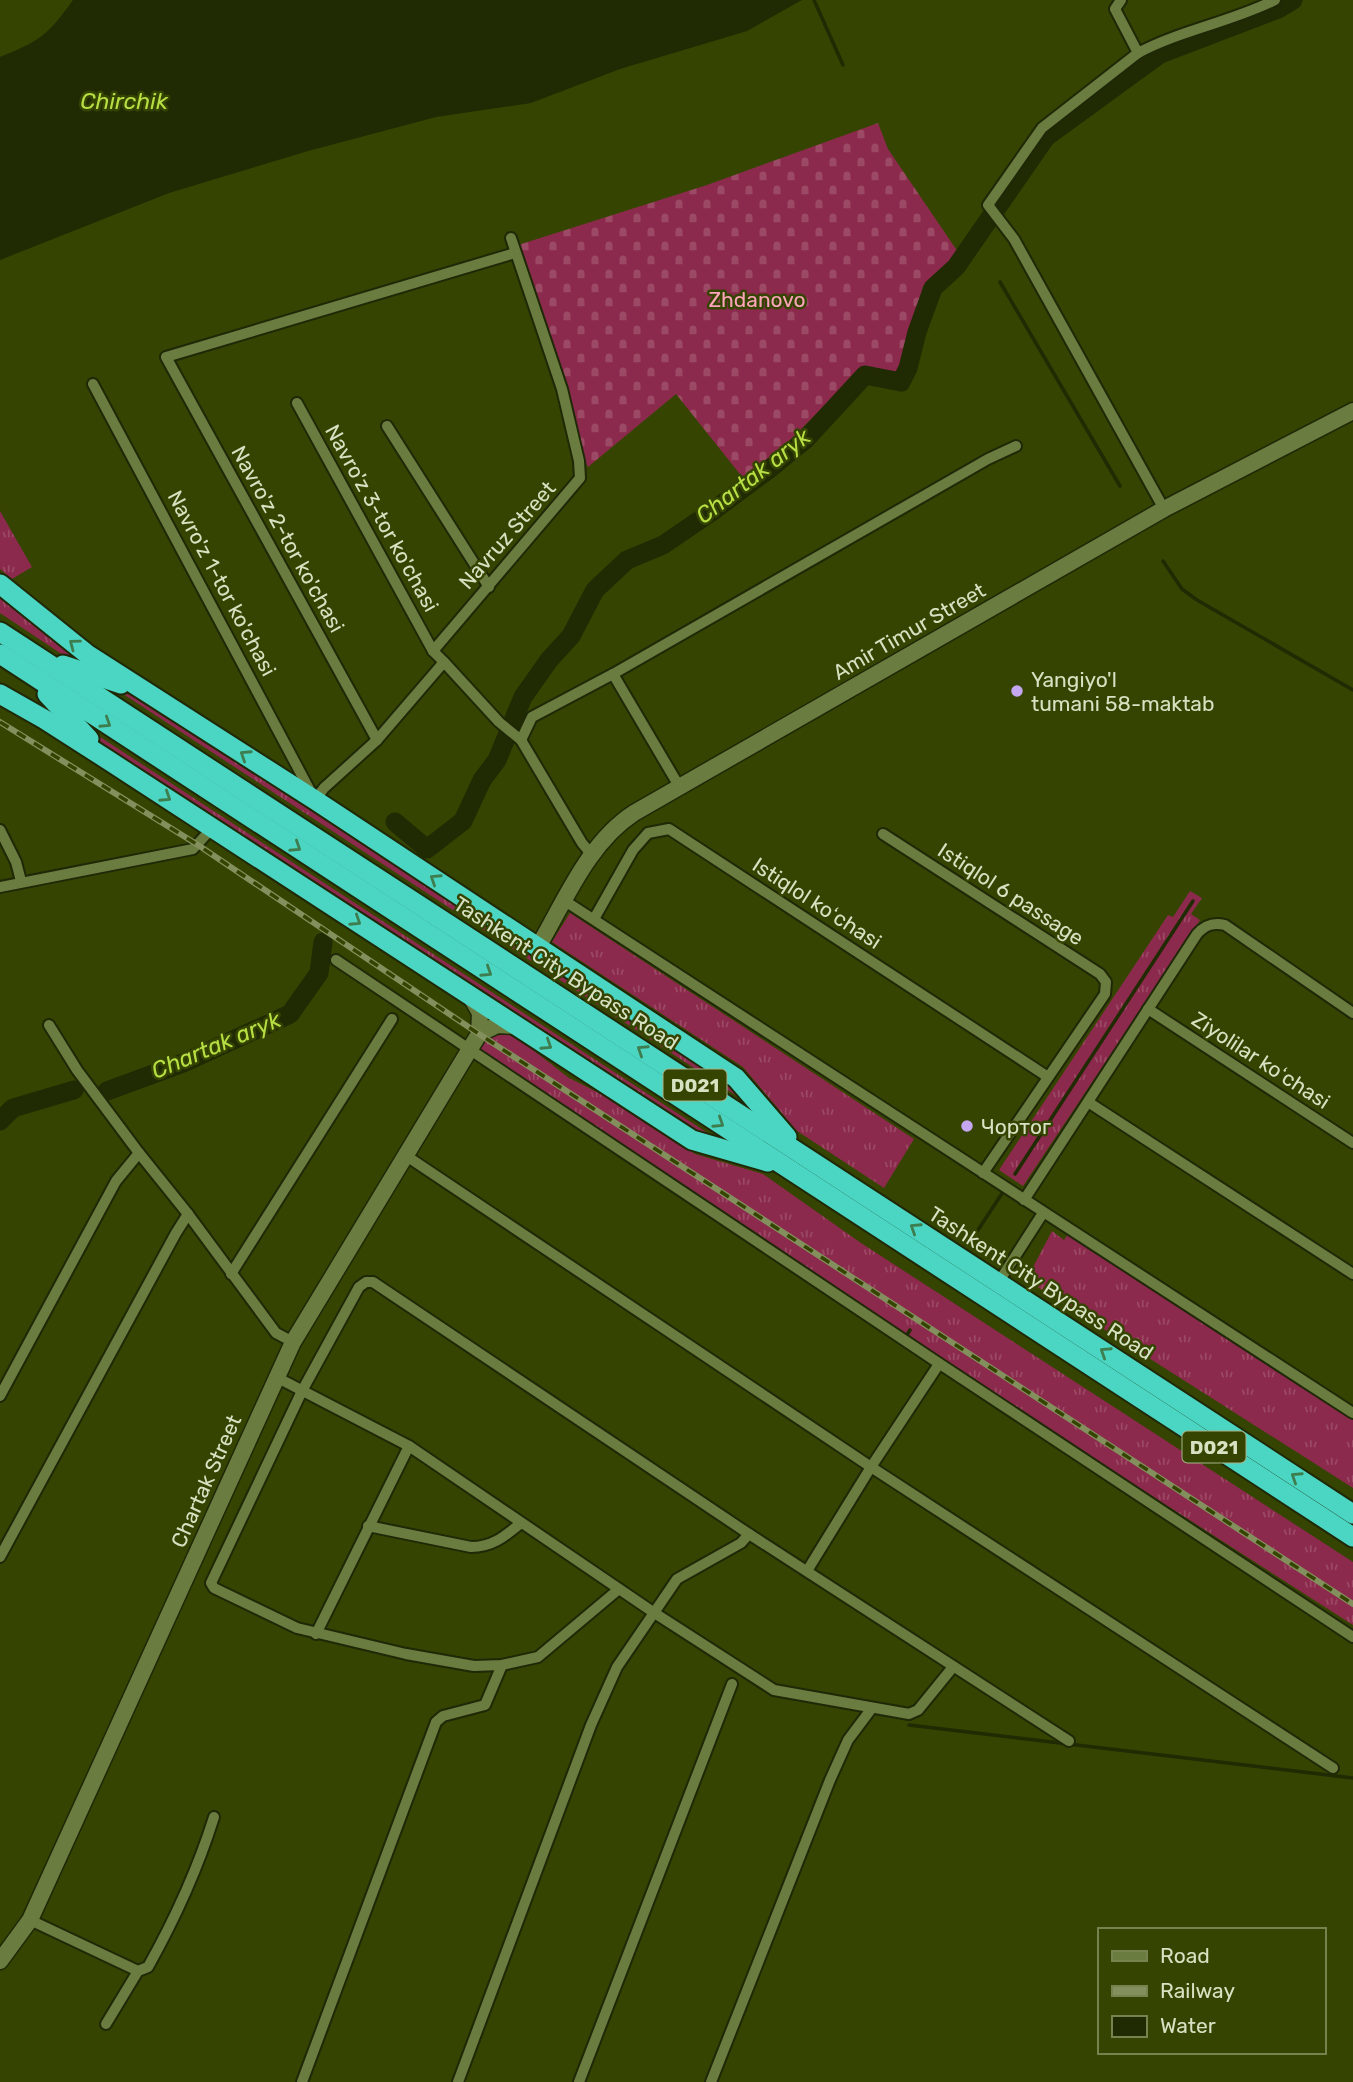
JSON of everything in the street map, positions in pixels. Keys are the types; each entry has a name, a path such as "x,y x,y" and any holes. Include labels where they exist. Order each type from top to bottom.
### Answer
{"highway":[{"path":"0,584 71,642 736,1078 794,1161"},
{"name":"Tashkent City Bypass Road","path":"0,632 32,664 794,1161 998,1283 1353,1514"},
{"name":"Tashkent City Bypass Road","path":"0,654 32,664"},
{"path":"32,664 152,695"},
{"path":"32,664 108,760"},
{"path":"0,694 213,827 692,1140 794,1161"},
{"name":"Tashkent City Bypass Road","path":"794,1161 988,1300 1353,1537"},
{"path":"988,1300 997,1294 998,1283"}],"street":[{"path":"1121,0 1115,9 1138,53"},
{"path":"1164,509 1014,239 988,205 1042,128 1138,53 1275,0"},
{"name":"Navruz Street","path":"433,651 580,478 581,472 562,390 511,239"},
{"name":"Navro'z 2-tor ko'chasi","path":"377,740 166,357 515,253"},
{"name":"Navro'z 1-tor ko'chasi","path":"93,384 315,800"},
{"name":"Navro'z 3-tor ko'chasi","path":"297,404 433,651"},
{"name":"Amir Timur Street","path":"538,947 592,855 619,823 679,786 1164,509 1353,411"},
{"path":"387,426 489,587"},
{"path":"518,737 532,717 613,674 988,459 1016,446"},
{"path":"433,651 499,722 518,737 592,855"},
{"path":"315,800 324,788 377,740 444,662"},
{"path":"613,674 679,786"},
{"path":"0,887 193,849 213,827"},
{"name":"Istiqlol koʻchasi","path":"594,919 633,850 648,833 669,829 1048,1077"},
{"path":"0,830 16,862 21,881"},
{"name":"Istiqlol 6 passage","path":"883,834 1100,974 1106,982 1105,993 1048,1077"},
{"path":"565,901 1353,1413"},
{"path":"1024,1200 1204,926 1216,923 1225,925 1353,1013"},
{"path":"335,960 1353,1637"},
{"path":"467,993 479,1008 479,1034"},
{"name":"Ziyolilar koʻchasi","path":"1148,1009 1353,1143"},
{"path":"231,1274 392,1019"},
{"path":"479,1034 503,1024 522,1029"},
{"path":"49,1025 77,1070 231,1274 276,1332 293,1342"},
{"name":"Chartak Street","path":"0,1961 30,1920 293,1342 479,1034"},
{"path":"983,1173 1048,1077"},
{"path":"1088,1102 1353,1274"},
{"path":"0,1396 117,1181 139,1153"},
{"path":"405,1155 871,1467 1333,1768"},
{"path":"998,1283 1043,1213"},
{"path":"0,1557 188,1214"},
{"path":"619,1589 538,1657 502,1665 474,1666 316,1634 285,1623 214,1588 211,1583 302,1391 359,1287 366,1282 377,1283 749,1534 1069,1741"},
{"path":"807,1572 871,1467 939,1364"},
{"path":"276,1377 409,1446 653,1612 774,1690 909,1714 918,1710 953,1667"},
{"path":"316,1634 409,1446"},
{"path":"368,1527 471,1547 484,1547 494,1544 522,1523"},
{"path":"458,2082 603,1695 617,1667 677,1579 741,1543 749,1534"},
{"path":"302,2082 436,1723 443,1716 485,1704 502,1665"},
{"path":"579,2082 732,1684"},
{"path":"711,2082 830,1780 848,1740 872,1708"},
{"path":"30,1920 138,1971 148,1968 176,1918 198,1867 214,1816"},
{"path":"106,2024 138,1971"}],"green space":[{"name":"Zhdanovo","path":"878,123 888,149 958,252 944,270 923,286 902,370 895,376 862,368 747,483 676,394 588,467 515,246 707,185"},
{"path":"0,511 32,567 12,579 0,569"},
{"path":"0,594 97,668 66,657 0,613"},
{"path":"120,692 147,700 732,1084 743,1100"},
{"path":"91,731 720,1141 694,1134 104,747"},
{"path":"1190,891 1202,898 1191,914 1200,920 1023,1186 999,1170 1168,915 1173,917"},
{"path":"570,913 914,1139 884,1188 797,1131 743,1067 552,942"},
{"path":"507,1034 520,1040 569,1078 613,1100 695,1154 763,1174 861,1243 1353,1562 1353,1625 942,1361 478,1050 488,1037"},
{"path":"1052,1231 1064,1240 1068,1234 1353,1419 1353,1488 1036,1286 1031,1271"}],"water":[{"name":"Chirchik","path":"73,0 802,0 747,31 620,69 531,103 436,117 308,151 169,193 0,260 0,57 42,36"}],"waterway":[{"path":"814,0 843,65"},
{"name":"Chartak aryk","path":"395,822 427,849 463,821 482,780 497,760 523,697 549,660 571,636 595,590 627,560 663,545 772,467 805,440 865,375 901,382 908,368 917,332 933,288 956,267 1046,137 1160,54 1278,9 1293,0"},
{"path":"1000,282 1120,486"},
{"path":"1163,561 1182,589 1197,600 1353,690"},
{"path":"1015,1174 1193,901"},
{"name":"Chartak aryk","path":"107,1091 183,1063 290,1014 319,973 323,942"},
{"name":"Chartak aryk","path":"0,1121 13,1108 74,1090"},
{"path":"976,1233 1003,1192"},
{"path":"907,1335 910,1330"},
{"path":"909,1725 1353,1778"}],"railway":[{"path":"0,722 198,845 479,1034 1353,1604"}],"place":[{"name":"Yangiyo'l tumani 58-maktab","path":"1017,691"},
{"name":"Чортог","path":"967,1126"}]}
